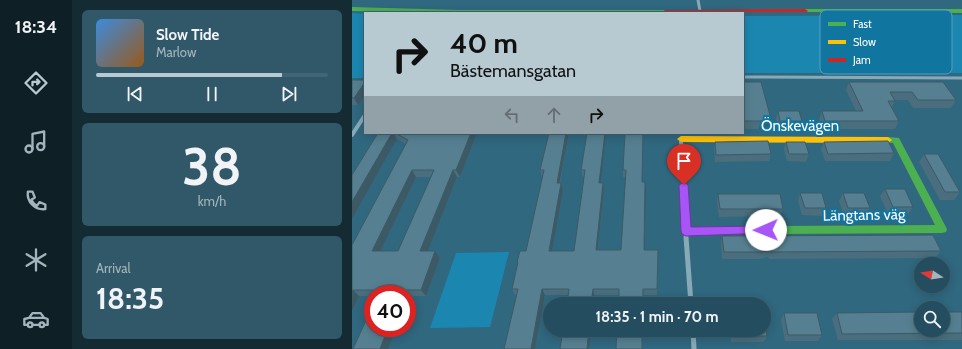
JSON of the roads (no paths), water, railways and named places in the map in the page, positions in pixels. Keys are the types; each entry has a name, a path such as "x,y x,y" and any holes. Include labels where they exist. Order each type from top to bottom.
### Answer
{"street":[{"path":"698,0 700,11"},
{"path":"352,9 458,12 820,11"},
{"path":"744,77 962,78"},
{"path":"352,135 364,117"},
{"path":"681,136 691,297"},
{"name":"Önskevägen","path":"681,136 896,140"},
{"name":"Längtans väg","path":"686,231 942,228 896,140"},
{"path":"693,337 694,349"}]}
